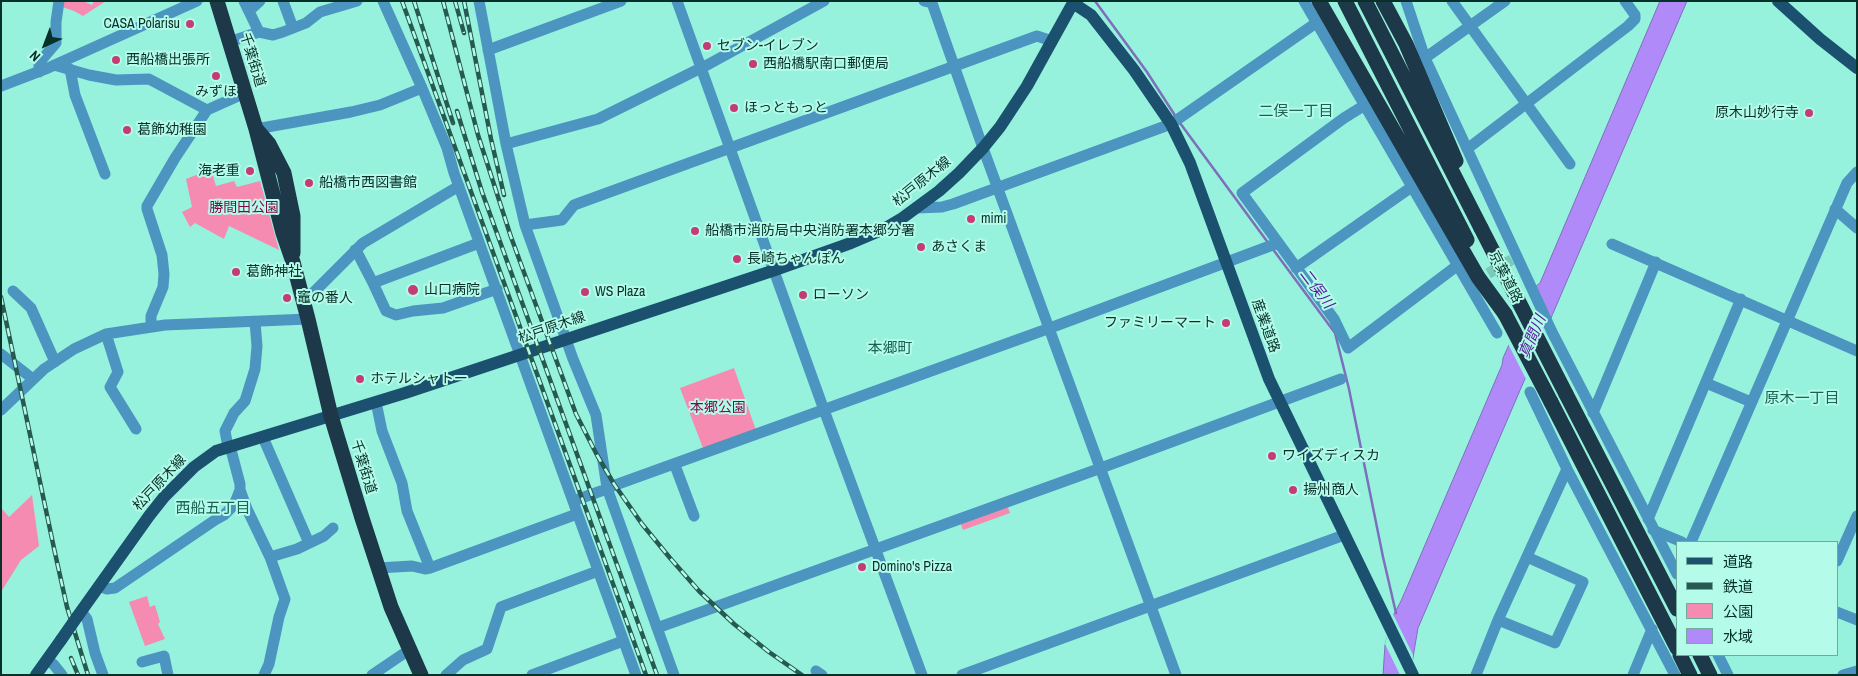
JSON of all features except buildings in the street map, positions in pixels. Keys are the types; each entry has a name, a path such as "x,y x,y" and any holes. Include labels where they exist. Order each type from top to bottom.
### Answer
{"highway":[{"name":"千葉街道","path":"217,1 256,129 269,144 284,173 292,216 293,262 331,416 391,607 421,675"},
{"path":"1319,1 1478,277 1505,314"},
{"path":"1329,1 1399,141"},
{"name":"京葉道路","path":"1345,1 1676,646"},
{"name":"京葉道路","path":"1365,1 1676,607"},
{"path":"1383,1 1406,44 1471,194 1481,228"},
{"path":"1392,1 1406,44"},
{"path":"1680,656 1690,675"},
{"path":"1700,656 1710,675"}],"main road":[{"path":"1778,1 1857,68"},
{"name":"松戸原木線","path":"36,675 149,516 183,477 205,458 229,447 376,402 775,270 852,243 884,229 917,208 959,173 983,148 1014,106 1073,2"},
{"name":"産業道路","path":"1073,2 1091,15 1134,70 1171,124 1190,163 1256,346 1280,402 1413,675"}],"street":[{"path":"39,72 39,63 56,43 59,1"},
{"path":"3,82 39,72 197,1"},
{"path":"259,32 247,6 260,1"},
{"path":"283,1 293,28"},
{"path":"382,1 447,148 479,243 636,675"},
{"path":"479,1 506,144 524,225 596,415 604,490 674,675"},
{"path":"488,50 621,1"},
{"path":"677,1 824,410 922,675"},
{"path":"506,144 598,119 764,36 824,1"},
{"path":"924,1 932,2 983,148 1176,675"},
{"path":"1304,1 1497,334"},
{"path":"1406,1 1425,58 1466,149 1530,280 1552,332 1676,572"},
{"path":"1452,1 1570,164"},
{"path":"1425,58 1504,1"},
{"path":"1466,149 1635,19 1635,15 1625,1"},
{"path":"229,42 259,32 273,35 306,23 318,6 352,2"},
{"path":"917,208 942,207 1171,124 1316,23"},
{"path":"524,225 562,220 574,205 1037,36 1052,41"},
{"path":"54,65 116,80 149,79 207,110"},
{"path":"70,69 75,96 105,174"},
{"path":"256,129 380,105 422,88"},
{"path":"150,326 151,316 162,287 164,274 160,248 147,206 175,158 207,110 245,93"},
{"path":"1365,106 1344,118 1242,193 1334,319 1348,348 1458,265"},
{"path":"1691,541 1835,209 1847,183 1857,172"},
{"path":"304,302 363,243 459,186"},
{"path":"1296,268 1412,186"},
{"path":"1835,209 1857,228"},
{"path":"373,282 479,243"},
{"path":"573,501 1278,243"},
{"path":"1612,244 1857,351"},
{"path":"355,250 373,282 386,312 396,315 442,308 497,289"},
{"path":"1593,413 1656,262"},
{"path":"13,291 31,308 55,362"},
{"path":"1651,524 1706,382 1741,299"},
{"path":"1,410 33,379 55,362 74,349 106,334 150,326 308,320"},
{"path":"256,322 255,370 245,401 234,413 224,431 237,467 240,490 270,557 286,600 279,617 269,664 264,675"},
{"path":"106,334 118,372 110,387 136,429"},
{"path":"1,354 14,362 33,379"},
{"path":"657,628 1101,468 1340,378"},
{"path":"1706,382 1751,402"},
{"path":"1530,392 1567,469 1675,675"},
{"path":"376,402 382,431 402,483 407,511 430,568"},
{"path":"266,442 309,542"},
{"path":"676,468 694,516"},
{"path":"1476,675 1498,620 1567,469"},
{"path":"99,586 107,589 115,588 141,572 224,515 234,505 240,490"},
{"path":"378,568 412,566 425,569 430,568 577,514"},
{"path":"1838,559 1857,516"},
{"path":"1651,524 1680,541"},
{"path":"270,557 297,549 324,536 333,528"},
{"path":"962,675 1344,535"},
{"path":"1498,620 1554,643 1583,582 1526,557"},
{"path":"446,675 463,660 487,649 501,607 598,571"},
{"path":"1838,612 1857,620"},
{"path":"79,614 86,618 103,675"},
{"path":"1633,675 1652,629"},
{"path":"532,675 554,671 623,641"},
{"path":"372,675 403,654 410,652"},
{"path":"142,662 164,656 168,675"},
{"path":"1718,656 1728,675"},
{"path":"47,659 62,675"},
{"path":"1843,675 1857,671"}],"green space":[{"path":"64,1 83,1 92,5 94,1 106,1 83,16 62,7"},
{"name":"勝間田公園","path":"211,169 216,186 234,181 237,187 260,181 279,250 229,226 224,239 195,223 190,227 182,212 192,207 186,179"},
{"name":"本郷公園","path":"734,368 756,430 703,448 680,388"},
{"path":"32,495 39,546 21,560 1,592 1,510 9,517"},
{"path":"1007,505 1010,513 963,530 960,522"},
{"path":"147,596 150,607 155,605 160,622 158,624 165,639 145,646 129,602"}],"water":[{"name":"真間川","path":"1660,1 1687,1 1418,628 1410,675 1383,675 1385,645 1394,614 1502,365 1503,358 1535,287 1540,283"}],"pier":[{"path":"1529,293 1549,331 1527,381 1507,342"},
{"path":"1393,614 1413,655 1412,675 1400,675 1385,644"}],"waterway":[{"name":"二俣川","path":"1095,1 1147,72 1176,117"},
{"name":"二俣川","path":"1180,123 1269,244"},
{"name":"二俣川","path":"1272,248 1335,333 1349,389 1396,613"}],"tunnel":[{"path":"1474,282 1518,256"}],"railway":[{"path":"402,1 646,675"},
{"path":"414,1 453,123"},
{"path":"443,1 478,135 511,237 576,414 597,455 614,484 642,524 699,591 734,624 802,675"},
{"path":"455,1 464,33"},
{"path":"464,1 504,195"},
{"path":"457,111 482,192 657,675"},
{"path":"1,297 67,607 88,675"},
{"path":"71,658 78,675"}],"place":[{"name":"CASA Polarisu","path":"190,24"},
{"name":"セブン-イレブン","path":"707,46"},
{"name":"西船橋出張所","path":"116,60"},
{"name":"西船橋駅南口郵便局","path":"753,64"},
{"name":"みずほ","path":"216,76"},
{"name":"ほっともっと","path":"734,108"},
{"name":"原木山妙行寺","path":"1809,113"},
{"name":"葛飾幼稚園","path":"127,130"},
{"name":"海老重","path":"250,171"},
{"name":"船橋市西図書館","path":"309,183"},
{"name":"mimi","path":"971,219"},
{"name":"船橋市消防局中央消防署本郷分署","path":"695,231"},
{"name":"あさくま","path":"921,247"},
{"name":"長崎ちゃんぽん","path":"737,259"},
{"name":"葛飾神社","path":"236,272"},
{"name":"山口病院","path":"413,290"},
{"name":"WS Plaza","path":"585,292"},
{"name":"ローソン","path":"803,295"},
{"name":"竈の番人","path":"287,298"},
{"name":"ファミリーマート","path":"1226,323"},
{"name":"ホテルシャトー","path":"360,379"},
{"name":"ワイズディスカ","path":"1272,456"},
{"name":"揚州商人","path":"1293,490"},
{"name":"Domino's Pizza","path":"862,567"}],"district":[{"name":"二俣一丁目","path":"1296,112"},
{"name":"本郷町","path":"890,349"},
{"name":"原木一丁目","path":"1802,399"},
{"name":"西船五丁目","path":"213,509"}]}
